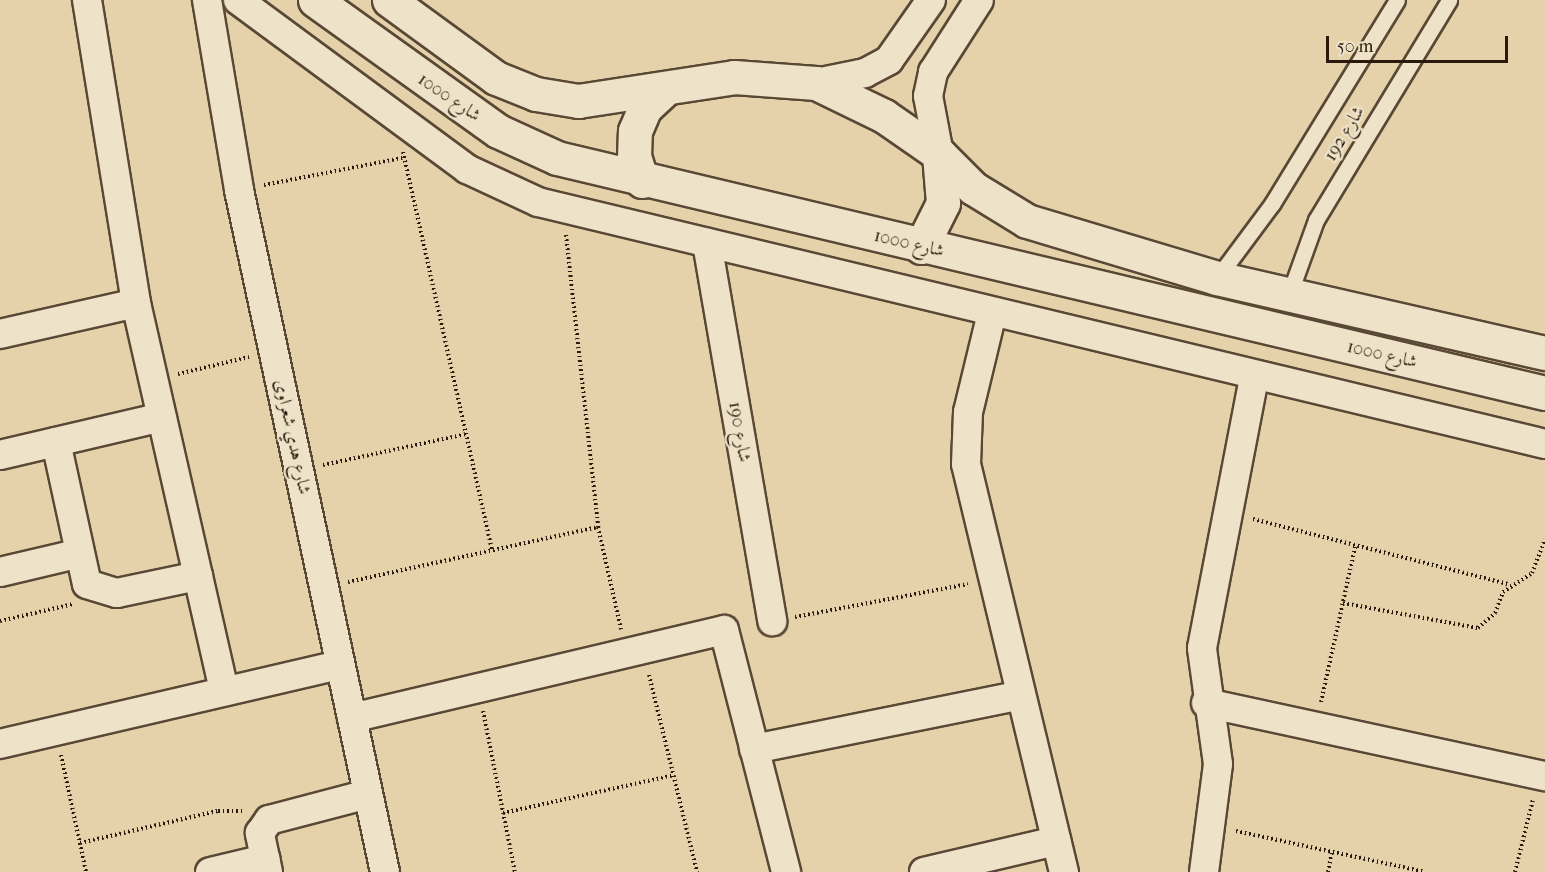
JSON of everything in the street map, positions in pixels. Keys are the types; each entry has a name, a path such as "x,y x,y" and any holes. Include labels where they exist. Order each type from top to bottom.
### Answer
{"street":[{"path":"87,0 136,303 224,691"},
{"name":"شارع هدي شعراوى","path":"207,0 239,190 385,872"},
{"path":"238,0 407,127 489,182 563,208 1254,378 1545,444"},
{"name":"شارع 1000","path":"315,0 498,130 557,158 642,181 1545,393"},
{"name":"شارع 1000","path":"389,0 496,78 536,94 578,101 664,90 734,77 816,83 875,111 939,154 974,188 1027,221 1217,278 1545,353"},
{"path":"816,83 865,73 889,60 931,0"},
{"path":"921,247 943,203 939,154 928,96 933,72 979,0"},
{"path":"642,181 634,157 635,131 645,108 664,90"},
{"name":"شارع 190","path":"707,243 772,621"},
{"path":"0,334 136,303"},
{"path":"992,314 964,438 993,580 1064,872"},
{"path":"1204,872 1213,826 1218,764 1206,703 1202,648 1226,512 1254,378"},
{"path":"0,455 162,417"},
{"path":"56,442 77,554 87,584 117,593 198,576"},
{"path":"0,572 77,554"},
{"path":"352,718 724,630 786,872"},
{"path":"0,744 340,664"},
{"path":"754,749 1021,695"},
{"path":"1206,703 1542,776"},
{"path":"210,872 266,866 260,833 269,820 368,794"},
{"path":"924,872 1056,840"}],"lane":[{"name":"شارع 192","path":"1217,278 1272,204 1397,0"},
{"name":"شارع 192","path":"1289,296 1316,220 1449,0"}],"path":[{"path":"407,127 402,158 492,550"},
{"path":"239,190 402,158"},
{"path":"563,208 598,527 674,775 698,872"},
{"path":"153,379 274,351"},
{"path":"299,471 466,434"},
{"path":"1226,512 1511,585"},
{"path":"324,588 598,527"},
{"path":"1343,603 1466,630 1488,622 1511,585 1532,573 1545,539"},
{"path":"1315,726 1356,547"},
{"path":"772,621 993,580"},
{"path":"0,621 117,593"},
{"path":"478,687 515,872"},
{"path":"56,730 86,872"},
{"path":"503,813 674,775"},
{"path":"1515,872 1542,776"},
{"path":"80,843 218,811 253,813 269,820"},
{"path":"1213,826 1425,872"},
{"path":"1328,872 1332,852"}]}
